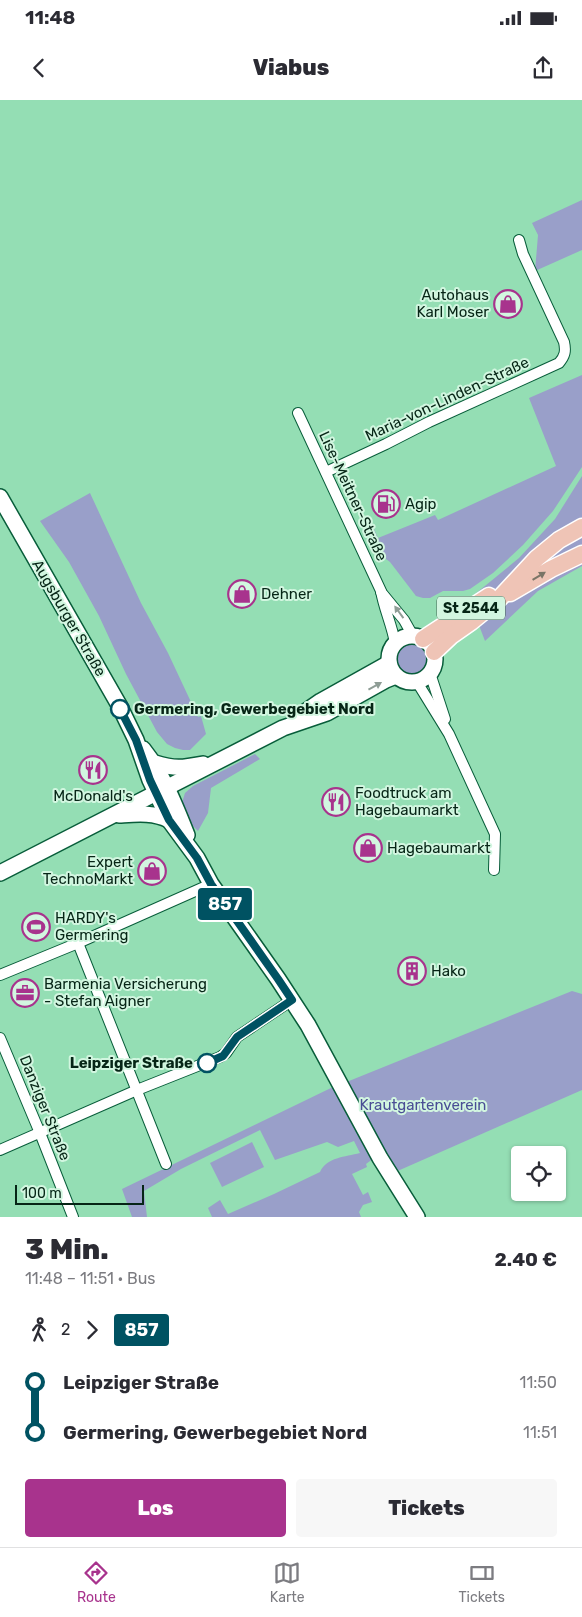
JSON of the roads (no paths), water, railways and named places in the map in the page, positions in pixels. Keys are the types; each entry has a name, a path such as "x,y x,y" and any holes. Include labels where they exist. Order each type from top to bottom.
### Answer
{"main road":[{"name":"St 2544","path":"434,652 451,636 498,600 537,558 559,540 582,527"},
{"path":"498,600 551,569 582,554"},
{"name":"St 2544","path":"418,637 518,577"}],"street":[{"name":"Maria-von-Linden-Straße","path":"326,472 429,422 559,363 565,355 566,348 523,254 519,240"},
{"name":"Lise-Meitner-Straße","path":"298,414 381,591 384,609 391,625 395,642"},
{"name":"Augsburger Straße","path":"0,497 91,654 136,740 150,780 161,791"},
{"name":"Lise-Meitner-Straße","path":"381,591 418,637"},
{"name":"St 2544","path":"395,642 404,637 418,637"},
{"path":"395,642 391,649 392,669 406,682 417,682 425,678 434,666 434,652 430,645 418,637"},
{"path":"0,873 283,728 321,701 392,669"},
{"path":"430,673 449,734"},
{"path":"417,682 449,734 495,834 494,870"},
{"name":"Augsburger Straße","path":"136,740 155,763 161,791"},
{"path":"155,763 171,768 180,768 214,762"},
{"path":"161,791 169,820 197,858"},
{"path":"161,791 211,884 308,1025 380,1158 417,1217"},
{"path":"116,815 154,815 169,820"},
{"path":"0,975 78,943 211,884"},
{"path":"78,943 166,1164"},
{"path":"0,1150 137,1090 223,1056 237,1037 292,1000"},
{"name":"Danziger Straße","path":"0,1038 73,1217"}],"place":[{"name":"Autohaus Karl Moser","path":"508,304"},
{"name":"Agip","path":"386,504"},
{"name":"Dehner","path":"242,594"},
{"name":"Germering, Gewerbegebiet Nord","path":"120,709"},
{"name":"McDonald's","path":"93,770"},
{"name":"Foodtruck am Hagebaumarkt","path":"336,802"},
{"name":"Hagebaumarkt","path":"368,848"},
{"name":"Expert TechnoMarkt","path":"152,871"},
{"name":"HARDY's Germering","path":"36,927"},
{"name":"Hako","path":"412,971"},
{"name":"Barmenia Versicherung - Stefan Aigner","path":"25,993"},
{"name":"Leipziger Straße","path":"207,1063"}],"park label":[{"name":"Krautgartenverein","path":"423,1105"}]}
